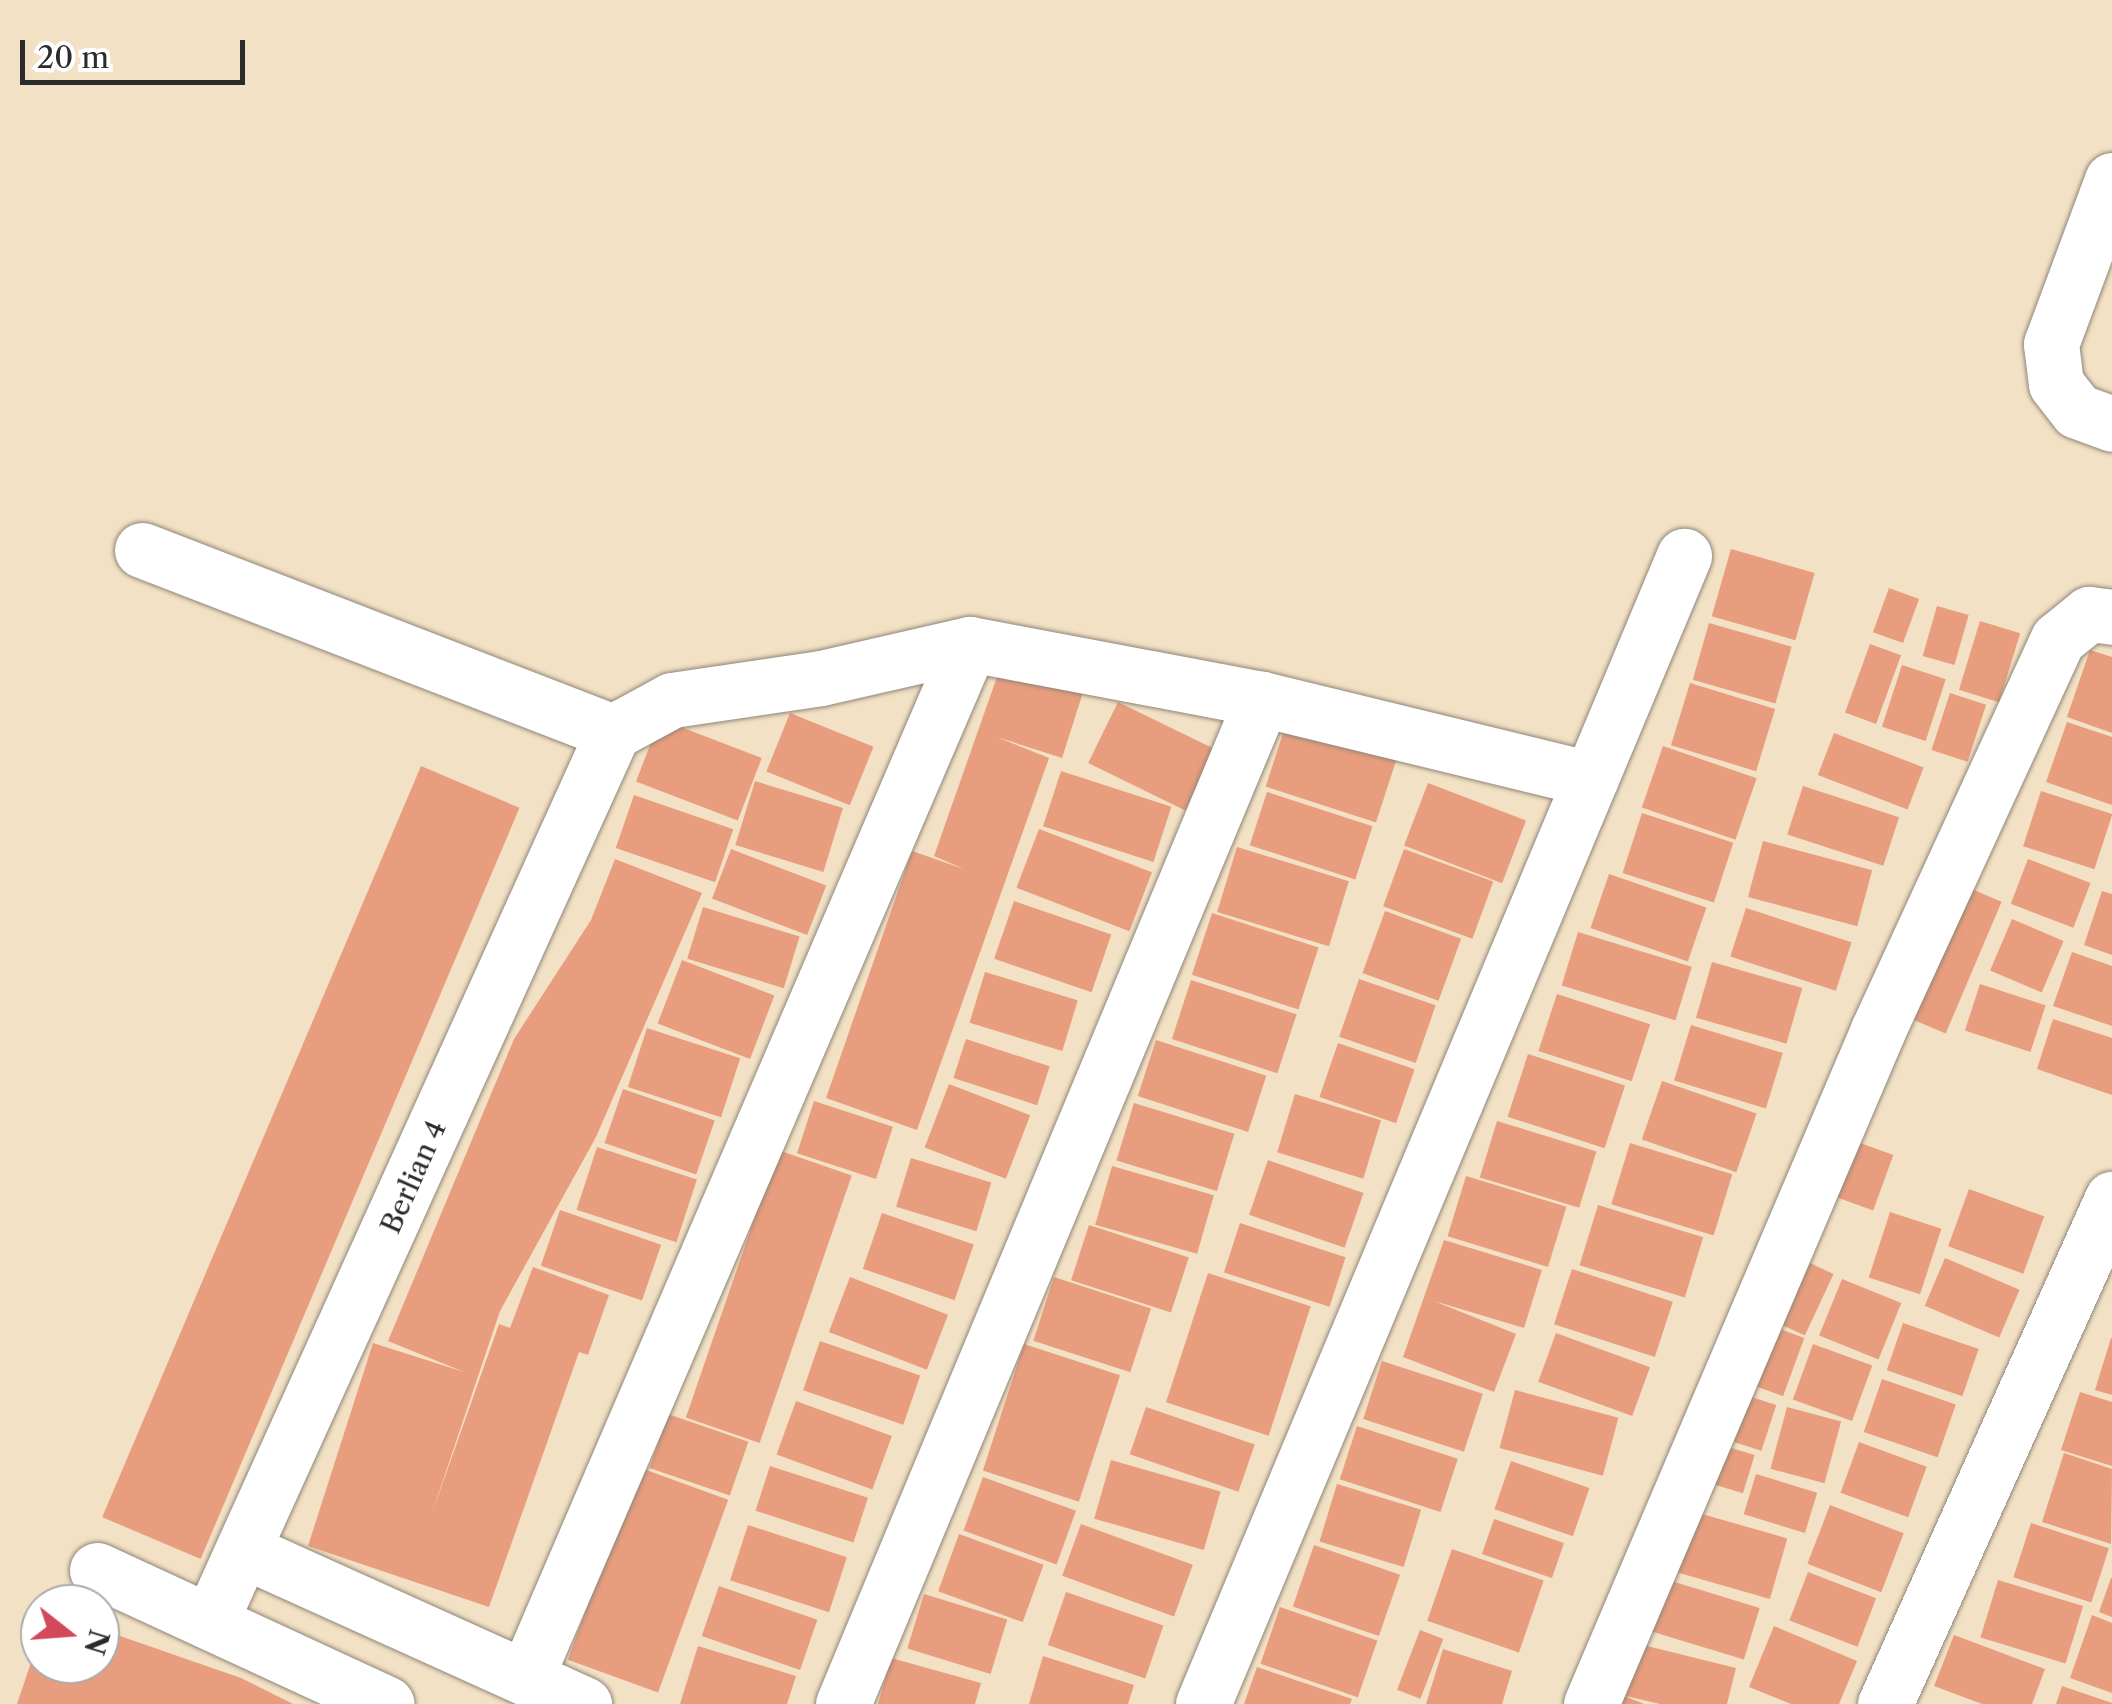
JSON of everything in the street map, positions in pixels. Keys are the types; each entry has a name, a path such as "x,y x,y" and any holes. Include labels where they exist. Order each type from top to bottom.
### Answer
{"street":[{"path":"2112,180 2050,344 2056,384 2077,411 2112,424"},
{"path":"142,550 613,732 672,700 822,678 970,644 1262,699 1590,778"},
{"path":"1203,1704 1684,556"},
{"path":"1591,1704 1878,1030 2058,639 2090,614 2112,616"},
{"path":"526,1677 970,644"},
{"path":"843,1704 1262,699"},
{"name":"Berlian 4","path":"210,1622 247,1552 613,732"},
{"path":"1885,1704 2112,1200"},
{"path":"247,1552 584,1704"},
{"path":"97,1570 388,1704"}],"building":[{"path":"1731,549 1815,573 1795,640 1712,616"},
{"path":"1889,588 1919,599 1903,643 1873,632"},
{"path":"1937,606 1969,615 1954,665 1923,656"},
{"path":"1980,621 2020,633 1999,702 1959,690"},
{"path":"1709,623 1792,647 1775,703 1693,680"},
{"path":"1870,644 1901,655 1876,724 1845,713"},
{"path":"2090,650 2112,657 2112,733 2067,717"},
{"path":"1004,657 1086,683 1062,758 997,737 1049,758 917,1130 826,1098 912,851 964,869 934,856"},
{"path":"1902,665 1946,679 1926,741 1882,727"},
{"path":"1690,683 1775,709 1756,771 1671,745"},
{"path":"1950,693 1986,705 1968,762 1931,750"},
{"path":"1118,702 1215,749 1185,810 1088,763"},
{"path":"790,713 873,747 850,805 766,771"},
{"path":"660,719 762,758 738,821 636,782"},
{"path":"1287,721 1397,757 1376,822 1266,787"},
{"path":"2067,722 2112,737 2112,805 2046,782"},
{"path":"1834,733 1924,767 1907,809 1818,775"},
{"path":"1663,746 1757,778 1735,840 1642,807"},
{"path":"421,766 519,808 201,1559 102,1517"},
{"path":"1061,771 1171,807 1153,862 1043,826"},
{"path":"755,781 843,808 823,872 735,845"},
{"path":"1428,783 1526,821 1502,883 1404,846"},
{"path":"1803,786 1899,817 1883,866 1787,835"},
{"path":"2041,791 2112,814 2094,869 2023,846"},
{"path":"1267,792 1373,826 1355,880 1250,845"},
{"path":"634,795 733,829 715,882 616,848"},
{"path":"1642,813 1733,843 1714,903 1623,873"},
{"path":"1039,829 1152,872 1129,931 1016,888"},
{"path":"1763,841 1872,870 1857,926 1748,897"},
{"path":"1237,847 1349,881 1329,946 1217,912"},
{"path":"731,849 826,886 807,935 712,898"},
{"path":"1404,849 1493,881 1472,939 1383,906"},
{"path":"615,859 702,893 596,1137 500,1311 431,1516 499,1324 510,1328 533,1267 609,1295 588,1355 579,1352 489,1607 308,1546 373,1343 464,1372 388,1341 514,1039 591,920"},
{"path":"2028,859 2091,883 2073,928 2011,904"},
{"path":"1609,874 1706,908 1688,961 1590,928"},
{"path":"1962,885 2002,902 1946,1033 1906,1017"},
{"path":"2102,891 2112,894 2112,955 2084,945"},
{"path":"1014,901 1111,935 1092,992 994,959"},
{"path":"703,907 800,937 784,988 687,959"},
{"path":"1746,908 1852,942 1836,991 1730,957"},
{"path":"1385,911 1461,939 1439,1001 1362,973"},
{"path":"1212,913 1319,948 1298,1009 1192,975"},
{"path":"2012,919 2064,941 2042,992 1990,971"},
{"path":"1578,932 1692,967 1675,1020 1562,986"},
{"path":"2072,952 2112,966 2112,1026 2053,1006"},
{"path":"682,960 774,995 750,1059 658,1023"},
{"path":"1712,962 1802,988 1786,1044 1696,1018"},
{"path":"985,972 1078,1000 1062,1051 970,1023"},
{"path":"1359,979 1436,1005 1416,1063 1339,1037"},
{"path":"1191,980 1297,1014 1277,1073 1172,1039"},
{"path":"1980,984 2046,1005 2030,1052 1965,1031"},
{"path":"1557,994 1650,1024 1632,1081 1538,1051"},
{"path":"2053,1019 2112,1038 2112,1095 2037,1069"},
{"path":"1691,1025 1783,1053 1766,1109 1674,1080"},
{"path":"647,1028 740,1058 721,1117 628,1087"},
{"path":"966,1039 1050,1066 1037,1105 953,1078"},
{"path":"1156,1040 1266,1076 1248,1132 1138,1096"},
{"path":"1338,1043 1415,1069 1396,1123 1319,1097"},
{"path":"1528,1054 1625,1086 1605,1148 1508,1117"},
{"path":"1662,1081 1757,1114 1736,1172 1642,1140"},
{"path":"949,1084 1030,1115 1006,1179 925,1147"},
{"path":"623,1089 715,1121 696,1174 604,1143"},
{"path":"1295,1094 1381,1120 1363,1179 1277,1152"},
{"path":"814,1101 893,1127 876,1179 797,1153"},
{"path":"1134,1103 1234,1134 1217,1191 1116,1160"},
{"path":"1497,1121 1596,1151 1579,1208 1480,1177"},
{"path":"1852,1140 1893,1155 1873,1210 1832,1195"},
{"path":"1630,1143 1732,1174 1714,1235 1611,1204"},
{"path":"597,1147 697,1179 676,1242 577,1210"},
{"path":"778,1150 852,1175 760,1443 686,1418"},
{"path":"911,1158 991,1183 976,1231 896,1207"},
{"path":"1268,1160 1363,1193 1345,1248 1249,1215"},
{"path":"1112,1166 1214,1195 1197,1254 1095,1225"},
{"path":"1466,1176 1566,1207 1548,1267 1448,1236"},
{"path":"1969,1189 2044,1216 2023,1274 1948,1246"},
{"path":"1598,1205 1703,1237 1685,1297 1580,1265"},
{"path":"560,1210 661,1245 642,1301 541,1266"},
{"path":"1890,1212 1941,1229 1920,1294 1869,1278"},
{"path":"882,1213 974,1245 955,1300 863,1269"},
{"path":"1240,1223 1346,1257 1329,1307 1224,1272"},
{"path":"1089,1225 1189,1257 1171,1313 1071,1280"},
{"path":"1444,1240 1542,1270 1524,1328 1434,1301 1516,1334 1494,1392 1403,1357"},
{"path":"1945,1258 2020,1290 1999,1338 1925,1306"},
{"path":"1810,1263 1834,1274 1805,1336 1781,1325"},
{"path":"1572,1269 1673,1302 1655,1357 1554,1324"},
{"path":"1208,1273 1311,1306 1269,1436 1166,1402"},
{"path":"850,1277 948,1315 927,1370 829,1332"},
{"path":"1054,1277 1151,1309 1130,1372 1033,1341"},
{"path":"1842,1279 1901,1303 1878,1360 1819,1336"},
{"path":"1903,1323 1979,1349 1962,1396 1887,1370"},
{"path":"1777,1328 1804,1338 1783,1396 1756,1386"},
{"path":"1556,1333 1650,1367 1632,1416 1538,1382"},
{"path":"2112,1338 2112,1395 2095,1390"},
{"path":"820,1341 920,1376 903,1425 803,1390"},
{"path":"1024,1344 1120,1375 1079,1502 983,1470"},
{"path":"1813,1344 1872,1366 1852,1421 1793,1399"},
{"path":"1382,1361 1483,1394 1464,1452 1363,1419"},
{"path":"1882,1379 1956,1404 1938,1457 1864,1432"},
{"path":"1515,1390 1618,1418 1603,1476 1499,1448"},
{"path":"2080,1392 2112,1402 2112,1466 2061,1450"},
{"path":"1742,1394 1776,1405 1761,1451 1727,1440"},
{"path":"796,1401 892,1436 872,1489 777,1455"},
{"path":"1146,1407 1255,1444 1238,1492 1130,1454"},
{"path":"1787,1407 1841,1421 1825,1483 1770,1469"},
{"path":"668,1414 748,1442 730,1496 649,1468"},
{"path":"1357,1426 1458,1459 1441,1512 1340,1479"},
{"path":"1859,1442 1927,1467 1908,1517 1841,1493"},
{"path":"1725,1446 1755,1455 1743,1493 1713,1484"},
{"path":"2064,1453 2112,1469 2111,1544 2042,1522"},
{"path":"1111,1460 1221,1491 1204,1550 1094,1519"},
{"path":"1511,1461 1589,1488 1573,1536 1494,1509"},
{"path":"770,1466 868,1498 853,1543 755,1511"},
{"path":"638,1467 728,1500 658,1692 568,1660"},
{"path":"1756,1474 1817,1493 1805,1533 1744,1514"},
{"path":"983,1477 1076,1511 1057,1564 964,1531"},
{"path":"1337,1484 1421,1510 1404,1567 1319,1541"},
{"path":"1830,1505 1904,1533 1881,1592 1807,1564"},
{"path":"1695,1512 1787,1538 1770,1599 1678,1573"},
{"path":"1494,1519 1564,1543 1552,1578 1482,1554"},
{"path":"2031,1523 2109,1548 2091,1603 2013,1577"},
{"path":"1081,1524 1193,1565 1174,1616 1062,1576"},
{"path":"748,1525 847,1557 829,1612 730,1580"},
{"path":"959,1534 1044,1565 1023,1622 938,1591"},
{"path":"1314,1545 1400,1575 1379,1636 1293,1606"},
{"path":"1452,1549 1544,1581 1519,1652 1427,1621"},
{"path":"1808,1572 1876,1598 1858,1647 1789,1621"},
{"path":"2112,1578 2112,1617 2099,1612"},
{"path":"1665,1579 1760,1608 1744,1660 1649,1631"},
{"path":"1998,1580 2083,1606 2066,1663 1980,1637"},
{"path":"719,1586 817,1620 800,1670 702,1636"},
{"path":"1066,1592 1163,1626 1145,1678 1048,1645"},
{"path":"924,1594 1007,1619 991,1674 907,1649"},
{"path":"1280,1607 1377,1641 1358,1697 1260,1664"},
{"path":"2092,1615 2112,1623 2112,1693 2070,1678"},
{"path":"1774,1626 1857,1661 1839,1704 1791,1704 1749,1687"},
{"path":"1420,1630 1443,1639 1420,1699 1397,1690"},
{"path":"1954,1635 2045,1669 2032,1704 1982,1704 1934,1686"},
{"path":"120,1636 241,1678 293,1704 17,1704 24,1684 120,1684"},
{"path":"1635,1643 1736,1668 1727,1704 1660,1704 1622,1695 1644,1704 1618,1704"},
{"path":"698,1646 796,1676 787,1704 680,1704"},
{"path":"1443,1649 1512,1671 1502,1704 1426,1704"},
{"path":"1043,1656 1134,1685 1128,1704 1029,1704"},
{"path":"891,1658 981,1683 975,1704 878,1704"},
{"path":"1257,1667 1352,1699 1350,1704 1244,1704"},
{"path":"2062,1686 2112,1703 2112,1704 2056,1704"}]}
